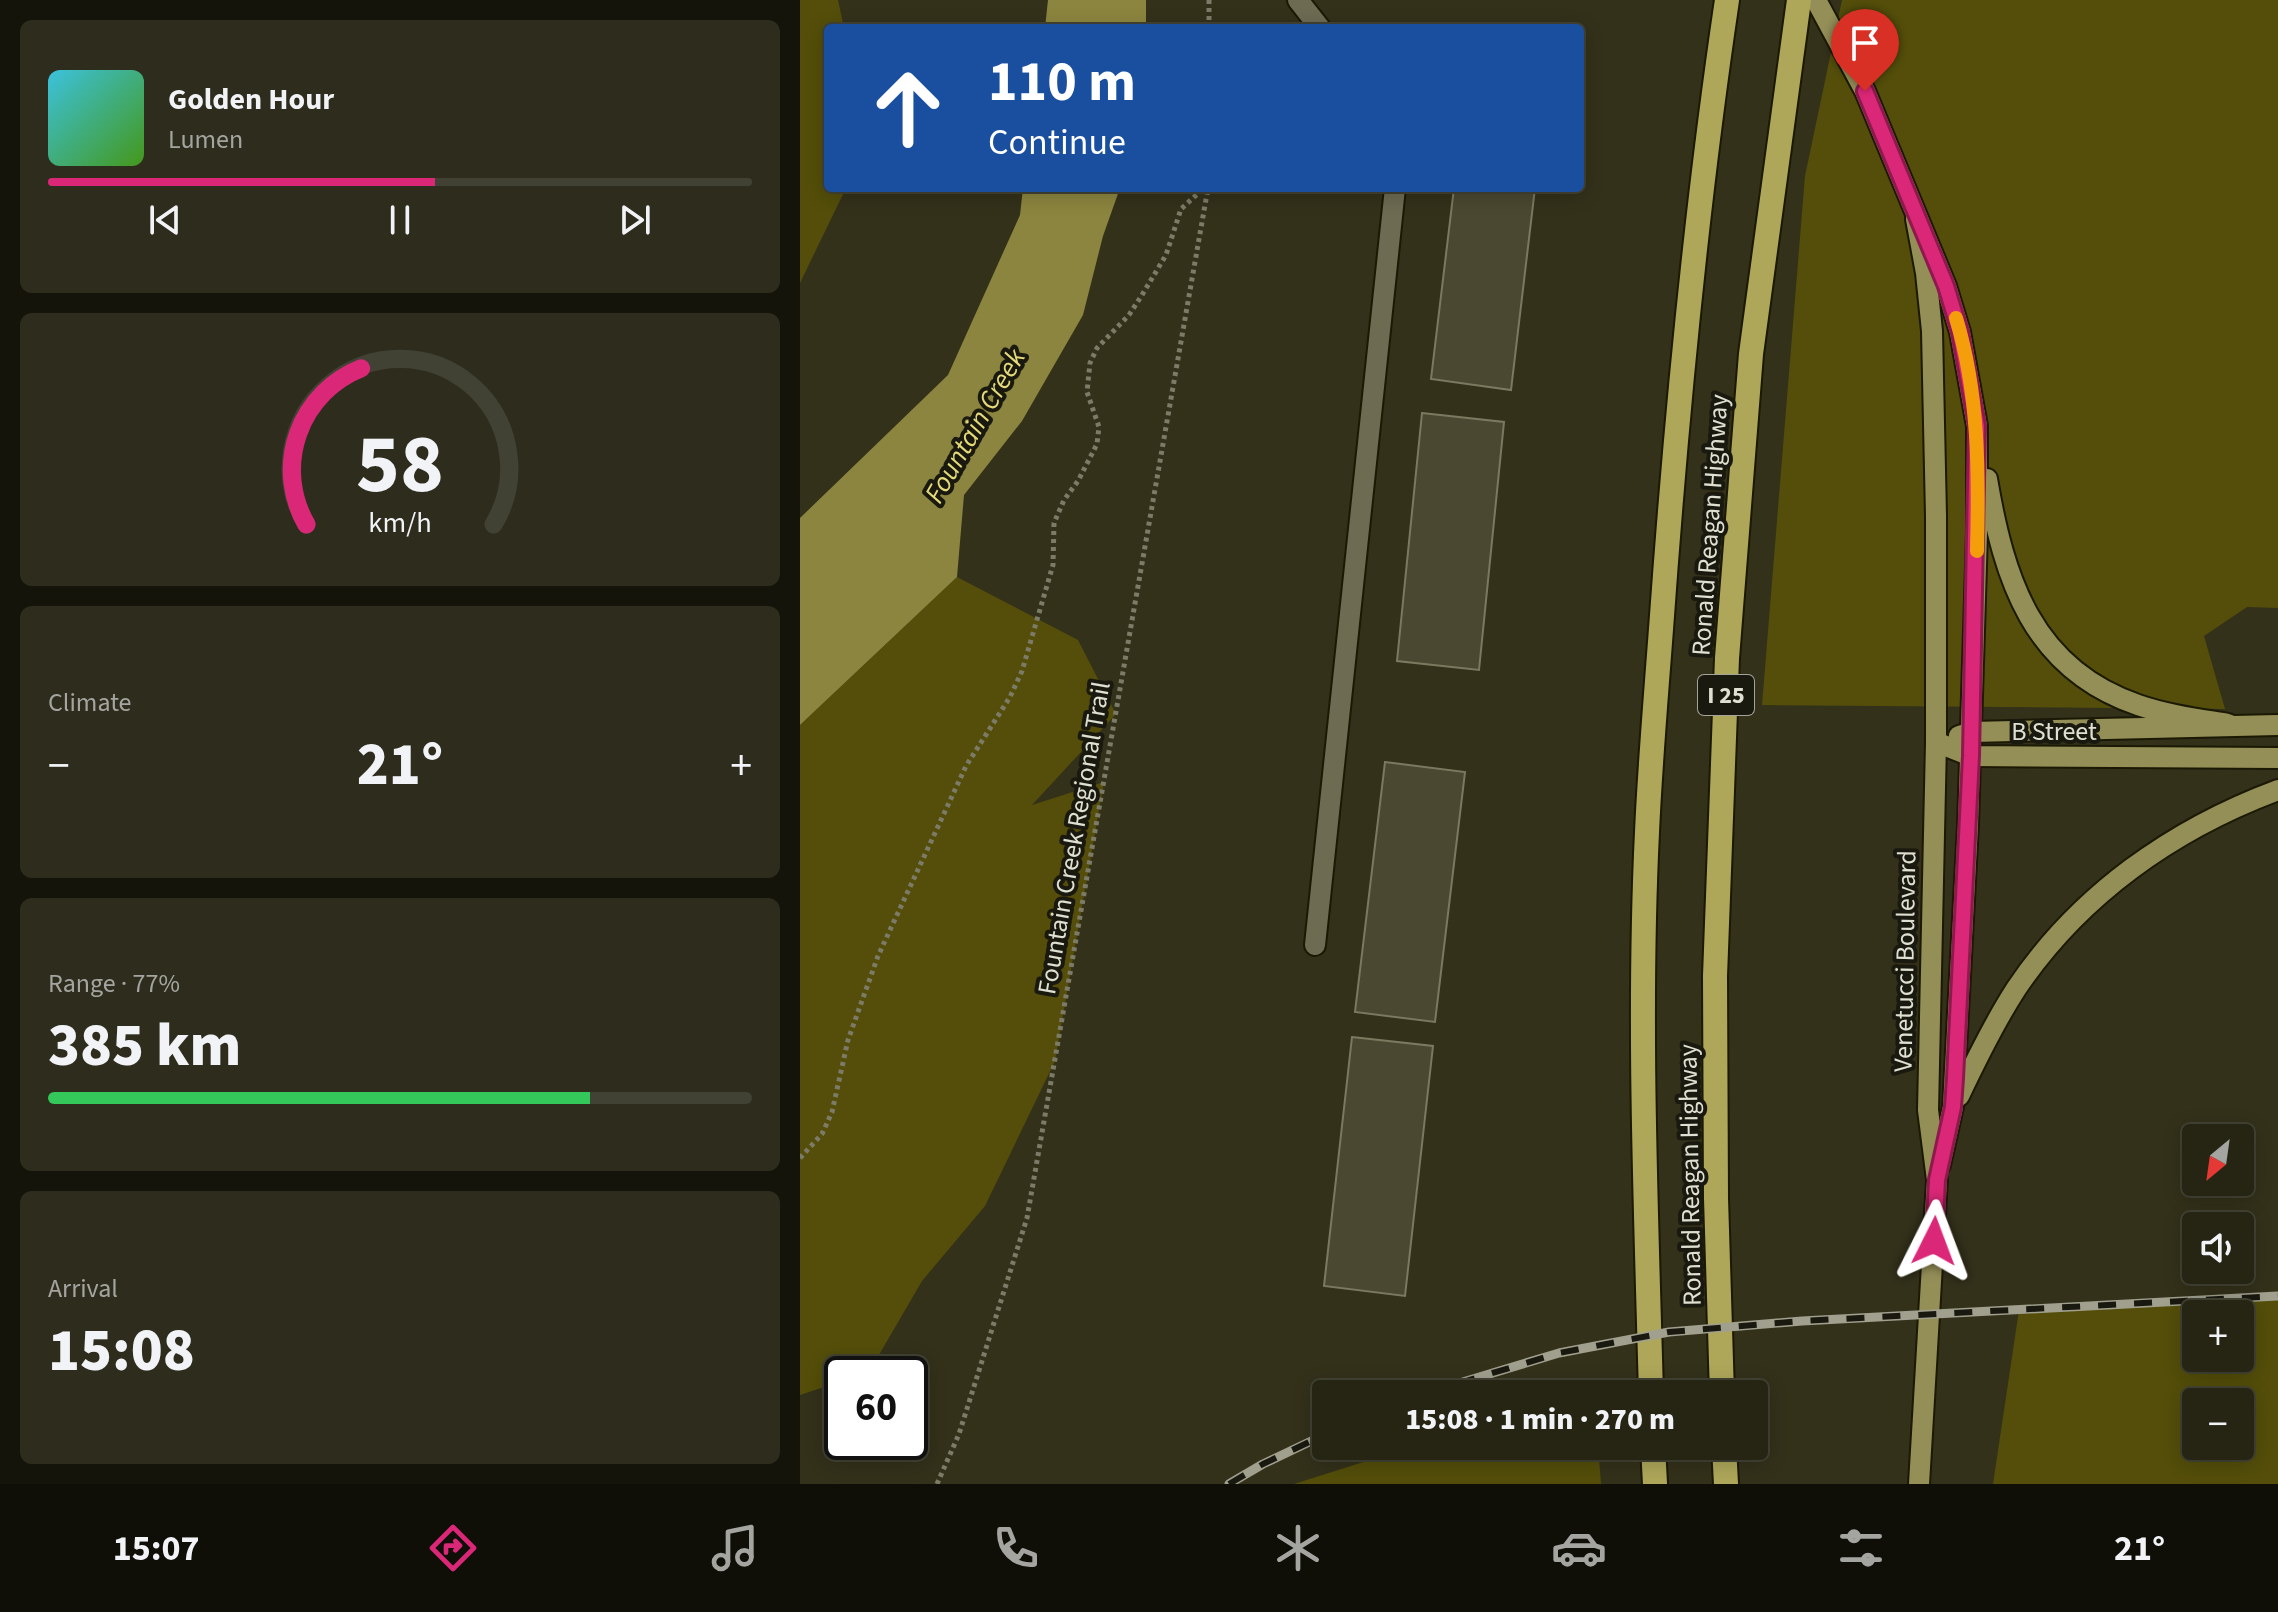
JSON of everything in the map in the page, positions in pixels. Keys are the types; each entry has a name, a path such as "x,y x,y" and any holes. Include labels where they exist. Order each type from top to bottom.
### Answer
{"highway":[{"name":"Ronald Reagan Highway","path":"1651,1380 1645,1142 1646,833 1673,467 1695,240 1727,0"},
{"name":"Ronald Reagan Highway","path":"1722,1380 1716,1198 1715,976 1727,658 1751,354 1799,0"},
{"path":"1654,1460 1655,1484"},
{"path":"1725,1460 1726,1484"}],"main road":[{"path":"1816,0 1865,91 1946,286 1960,332 1999,547 2024,609 2044,639 2064,660 2112,694 2163,712 2228,724"},
{"name":"Venetucci Boulevard","path":"1916,219 1932,331 1936,742 1928,1110 1937,1180"},
{"name":"Venetucci Boulevard","path":"1919,1484 1937,1180 1953,1107 1972,732 1977,426"},
{"name":"B Street","path":"1936,742 1972,732 2278,725"},
{"name":"B Street","path":"1936,742 1971,756 2278,758"},
{"path":"1953,1107 2017,988 2068,925 2131,868 2165,845 2204,821 2278,790"}],"street":[{"path":"1298,0 1317,24"},
{"path":"1315,945 1395,192"}],"path":[{"path":"1209,0 1209,24"},
{"path":"800,1158 822,1134 832,1112 848,1040 878,956 966,766 1010,697 1022,671 1053,565 1054,523 1097,444 1099,427 1087,392 1090,363 1097,348 1129,315 1166,255 1181,209 1201,192"},
{"name":"Fountain Creek Regional Trail","path":"937,1484 959,1434 1027,1218 1205,192"}],"shaded area":[{"path":"800,0 838,0 843,24 824,24 824,192 844,192 800,283"},
{"path":"1842,0 2278,0 2278,608 2247,607 2204,636 2225,709 1762,705 1805,176"},
{"path":"957,577 1078,640 1116,714 1032,805 1104,782 1055,1061 985,1206 922,1281 878,1356 824,1356 824,1387 800,1395 800,725"},
{"path":"2278,1296 2278,1484 1993,1484 2019,1310 2182,1301 2182,1372 2254,1372 2254,1300 2204,1300"},
{"path":"1370,1460 1599,1460 1601,1484 1294,1484"}],"water":[{"path":"1048,0 1146,0 1146,24 1045,24"},
{"name":"Fountain Creek","path":"1023,192 1119,192 1103,236 1083,315 1022,421 964,495 957,577 800,725 800,518 948,375 1020,215"}],"building":[{"path":"1454,192 1535,192 1511,390 1431,379"},
{"path":"1422,413 1504,422 1479,670 1397,661"},
{"path":"1385,762 1465,772 1435,1022 1355,1012"},
{"path":"1352,1037 1433,1046 1405,1296 1324,1286"}],"railway":[{"path":"1469,1380 1559,1353 1669,1332 1802,1321 2278,1296"},
{"path":"1229,1484 1312,1441"}],"slow traffic":[{"path":"1956,318 1971,381 1977,426 1977,551"}],"route":[{"path":"1865,91 1946,286 1971,381 1977,426 1971,756 1955,1078 1953,1107 1937,1180 1934,1241"}]}
